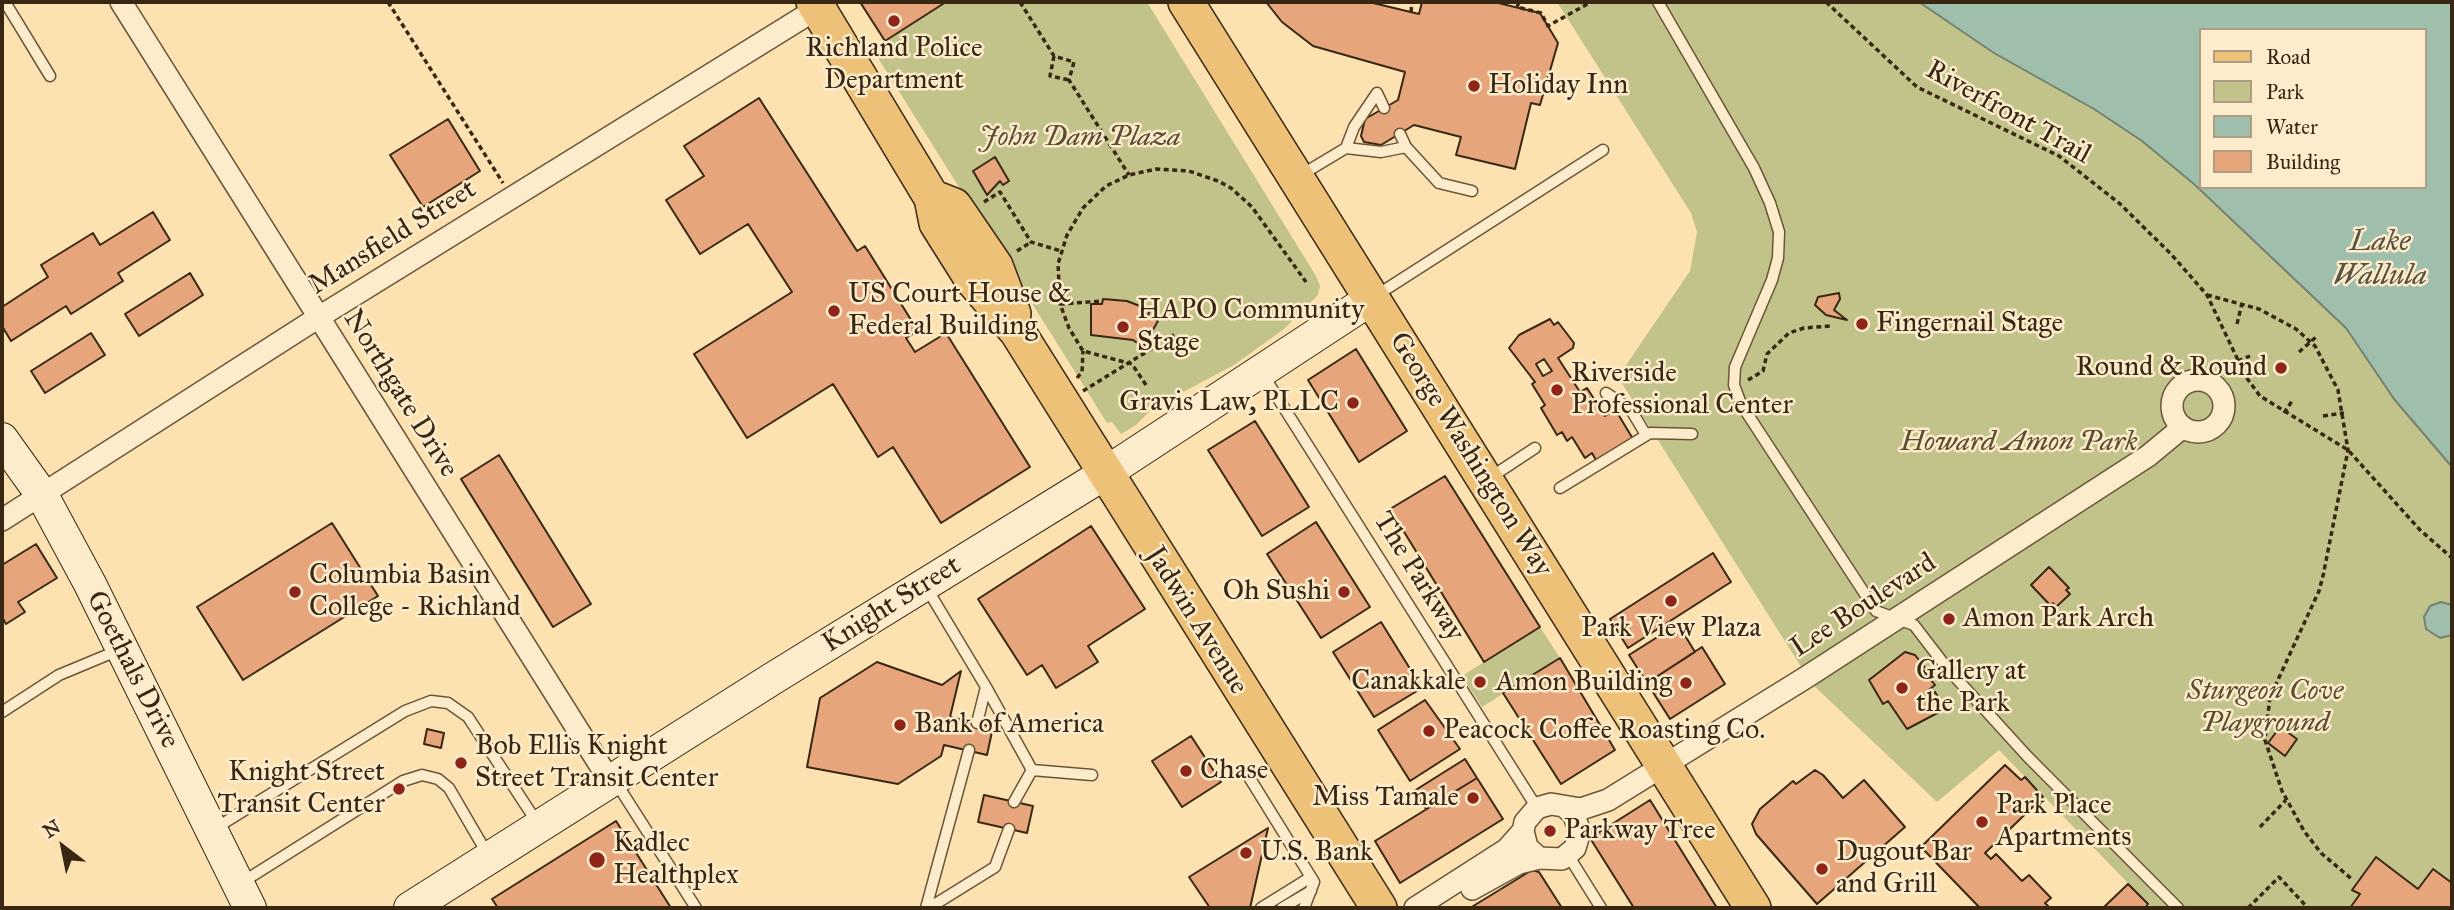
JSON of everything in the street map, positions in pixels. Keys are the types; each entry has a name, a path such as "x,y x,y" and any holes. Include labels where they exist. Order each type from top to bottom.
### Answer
{"main road":[{"name":"George Washington Way","path":"1186,2 1753,908"},
{"name":"Jadwin Avenue","path":"816,5 932,198 954,206 995,266 1010,300 1017,331 1104,474 1379,908"}],"street":[{"name":"Northgate Drive","path":"121,2 612,780"},
{"name":"Mansfield Street","path":"2,520 318,317 816,5"},
{"name":"Knight Street","path":"410,908 1104,474 1371,299"},
{"name":"Lee Boulevard","path":"1537,808 1552,804 1581,809 1599,804 1665,765 2148,456 2183,427"},
{"name":"Goethals Drive","path":"2,439 42,495 122,649 244,897"},
{"path":"1415,908 1507,849 1523,831 1530,814 1537,808"},
{"path":"1523,831 1527,847 1539,858 1554,861 1568,855 1578,840 1580,831 1573,814 1566,808"},
{"path":"1440,908 1496,874 1539,858"}],"lane":[{"path":"5,2 51,76"},
{"path":"1658,2 1754,168 1770,203 1779,232 1776,269 1735,367 1735,389 1744,410 1872,606 1881,613 1916,626 1947,668 2027,756 2178,908"},
{"path":"1346,148 1354,127 1377,93 1384,108"},
{"path":"1400,134 1406,147 1439,183 1472,191"},
{"path":"1296,178 1346,148 1381,152 1406,147"},
{"path":"1371,299 1603,150"},
{"name":"The Parkway","path":"1261,371 1537,808"},
{"path":"1606,393 1631,410 1646,435"},
{"path":"1560,488 1646,435 1692,434"},
{"path":"1486,480 1535,448"},
{"path":"925,585 1032,770"},
{"path":"2,712 59,675 122,649"},
{"path":"977,723 986,687"},
{"path":"212,830 405,711 431,701 448,702 468,717 539,826"},
{"path":"928,908 969,750"},
{"path":"1032,770 1092,775"},
{"path":"1014,802 1032,770"},
{"path":"244,897 404,781 422,775 438,779 449,788 490,858"},
{"path":"1249,778 1314,882 1304,908"},
{"path":"612,780 696,908"},
{"path":"928,908 995,867 1009,829"},
{"path":"1568,855 1601,908"},
{"path":"1261,908 1311,877"},
{"path":"1282,908 1311,891"}],"path":[{"path":"388,2 511,197"},
{"path":"1020,2 1054,56 1074,62 1069,80"},
{"path":"1411,12 1412,2"},
{"path":"1519,2 1517,7 1541,13 1548,26 1591,2"},
{"name":"Riverfront Trail","path":"1826,2 1917,87 2059,156 2090,178 2163,246 2207,295 2238,361 2260,396 2348,450 2420,530 2452,558"},
{"path":"1054,56 1050,76 1069,80 1129,175"},
{"path":"1076,381 1082,372 1083,351 1060,304 1058,276 1061,251 1083,208 1106,186 1129,175 1171,168 1204,174 1231,188 1252,207 1306,282"},
{"path":"980,204 1000,192 1031,242 1061,251"},
{"path":"2207,295 2242,303 2285,321 2311,341 2333,377 2344,413 2348,450 2319,591 2270,697 2265,740 2267,755 2286,800 2314,845 2353,880"},
{"path":"1060,304 1103,301"},
{"path":"2237,324 2242,303"},
{"path":"1735,389 1763,371 1767,354 1789,334 1804,328 1831,326"},
{"path":"1082,391 1177,333"},
{"path":"2299,352 2316,337"},
{"path":"1083,351 1129,363 1146,385"},
{"path":"2238,361 2250,356"},
{"path":"2284,412 2292,401"},
{"path":"2323,416 2344,413"},
{"path":"2260,827 2286,800"},
{"path":"2248,908 2279,877 2308,908"}],"green space":[{"name":"John Dam Plaza","path":"946,2 1147,2 1316,276 1320,286 1318,295 1284,329 1234,365 1153,408 1136,425 1121,434 1112,422 1107,423 873,50"},
{"name":"Howard Amon Park","path":"1557,2 1919,2 1994,53 2094,109 2142,141 2194,184 2346,328 2394,399 2452,467 2452,908 2152,908 1999,750 1937,802 1812,684 1618,377 1690,271 1697,232 1691,213"},
{"path":"1540,627 1560,658 1482,707 1462,676"}],"water":[{"name":"Lake Wallula","path":"1919,2 2452,2 2452,467 2394,399 2346,328 2199,189 2426,189 2426,28 2198,28 2198,188 2142,141 2094,109 1994,53"},
{"path":"2441,602 2452,605 2452,635 2440,638 2426,629 2424,617 2430,606"}],"building":[{"name":"Richland Police Department","path":"860,2 946,2 885,41"},
{"name":"Holiday Inn","path":"1266,2 1369,2 1419,14 1422,2 1494,2 1540,13 1558,43 1540,105 1531,103 1515,169 1456,155 1461,137 1414,125 1381,145 1364,142 1361,136 1365,119 1398,100 1405,72 1313,46 1282,22"},
{"name":"US Court House & Federal Building","path":"759,98 857,251 865,246 918,331 906,338 915,352 946,333 1030,467 941,523 893,447 878,457 833,384 747,438 694,354 792,292 748,224 700,254 666,200 704,176 684,146"},
{"path":"448,119 480,171 423,207 390,155"},
{"path":"995,157 1009,181 1003,185 1000,181 987,195 973,171"},
{"path":"153,212 170,240 118,273 123,281 71,314 66,306 11,341 2,326 2,307 48,277 41,265 93,233 100,245"},
{"path":"190,273 203,295 139,336 125,314"},
{"path":"1839,293 1840,299 1834,310 1847,320 1826,315 1815,305 1818,297"},
{"name":"HAPO Community Stage","path":"1103,299 1127,301 1150,310 1148,315 1158,321 1143,347 1133,340 1091,335 1091,304 1102,304"},
{"name":"Riverside Professional Center","path":"1550,319 1554,325 1558,322 1574,343 1573,348 1558,358 1580,392 1587,388 1605,416 1615,409 1633,439 1596,460 1592,453 1585,458 1572,437 1567,441 1562,432 1557,435 1541,408 1545,405 1532,384 1535,382 1509,348 1519,335","holes":["1544,359 1552,371 1543,376 1536,364"]},
{"path":"91,333 105,355 45,393 31,371"},
{"path":"1356,349 1407,431 1359,462 1308,380"},
{"path":"1255,421 1309,507 1262,536 1208,450"},
{"path":"499,455 591,604 553,627 461,479"},
{"path":"1445,476 1540,627 1484,662 1390,509"},
{"path":"1316,522 1370,607 1321,638 1267,554"},
{"path":"332,523 378,596 243,680 197,607"},
{"path":"1091,526 1145,609 1088,646 1098,662 1056,688 1042,665 1027,675 978,599"},
{"path":"36,544 57,578 18,602 25,612 6,624 2,617 2,565"},
{"name":"Park View Plaza","path":"1713,553 1731,582 1628,648 1610,619"},
{"path":"2049,567 2069,588 2066,590 2070,594 2056,607 2053,603 2050,605 2031,585"},
{"path":"1381,622 1422,688 1374,717 1333,652"},
{"path":"1678,624 1695,652 1647,683 1629,655"},
{"name":"Amon Building","path":"1702,647 1725,684 1670,719 1647,683"},
{"name":"Gallery at the Park","path":"1905,652 1915,655 1935,685 1925,693 1927,697 1935,692 1945,709 1907,729 1888,701 1883,704 1869,680"},
{"path":"1560,658 1615,750 1561,784 1503,693"},
{"name":"Bank of America","path":"877,662 942,685 961,671 950,717 993,727 987,755 944,745 941,756 898,784 807,767 820,698"},
{"path":"1425,700 1460,749 1410,781 1378,730"},
{"path":"2280,727 2297,739 2285,756 2268,743"},
{"path":"427,729 444,733 441,748 424,744"},
{"name":"Chase","path":"1191,736 1221,782 1182,807 1152,761"},
{"path":"1465,759 1477,778 1426,809 1414,791"},
{"name":"Park Place Apartments","path":"2005,765 2021,780 2025,777 2043,797 1985,853 1991,859 1996,854 2022,881 2029,875 2051,898 2045,903 2050,908 1980,908 1921,847"},
{"name":"Dugout Bar and Grill","path":"1815,770 1823,775 1843,798 1864,780 1905,827 1817,904 1756,834 1752,824 1760,809 1793,781 1796,784"},
{"path":"1477,778 1503,819 1400,883 1375,841"},
{"path":"984,795 1033,806 1027,833 978,822"},
{"path":"1650,800 1717,908 1634,908 1590,838"},
{"name":"Kadlec Healthplex","path":"616,821 671,908 498,908 492,899"},
{"name":"U.S. Bank","path":"1268,828 1250,908 1210,908 1189,877"},
{"path":"2376,857 2418,889 2433,869 2452,883 2452,908 2350,908 2360,894 2352,890"},
{"path":"1532,870 1539,872 1562,908 1470,908"},
{"name":"Park Place Apartments","path":"2128,884 2148,904 2145,908 2103,908"}],"place":[{"name":"Richland Police Department","path":"894,21"},
{"name":"Holiday Inn","path":"1474,86"},
{"name":"US Court House & Federal Building","path":"834,311"},
{"name":"Fingernail Stage","path":"1862,324"},
{"name":"HAPO Community Stage","path":"1123,327"},
{"name":"Round & Round","path":"2281,368"},
{"name":"Riverside Professional Center","path":"1557,390"},
{"name":"Gravis Law, PLLC","path":"1353,403"},
{"name":"Columbia Basin College - Richland","path":"295,592"},
{"name":"Oh Sushi","path":"1344,592"},
{"name":"Park View Plaza","path":"1671,601"},
{"name":"Amon Park Arch","path":"1949,619"},
{"name":"Canakkale","path":"1480,682"},
{"name":"Amon Building","path":"1686,683"},
{"name":"Gallery at the Park","path":"1902,688"},
{"name":"Bank of America","path":"900,725"},
{"name":"Peacock Coffee Roasting Co.","path":"1429,731"},
{"name":"Bob Ellis Knight Street Transit Center","path":"461,763"},
{"name":"Chase","path":"1186,771"},
{"name":"Knight Street Transit Center","path":"399,789"},
{"name":"Miss Tamale","path":"1473,798"},
{"name":"Park Place Apartments","path":"1982,822"},
{"name":"Parkway Tree","path":"1550,831"},
{"name":"U.S. Bank","path":"1246,853"},
{"name":"Kadlec Healthplex","path":"597,860"},
{"name":"Dugout Bar and Grill","path":"1822,869"}],"park label":[{"name":"Sturgeon Cove Playground","path":"2265,708"}]}
